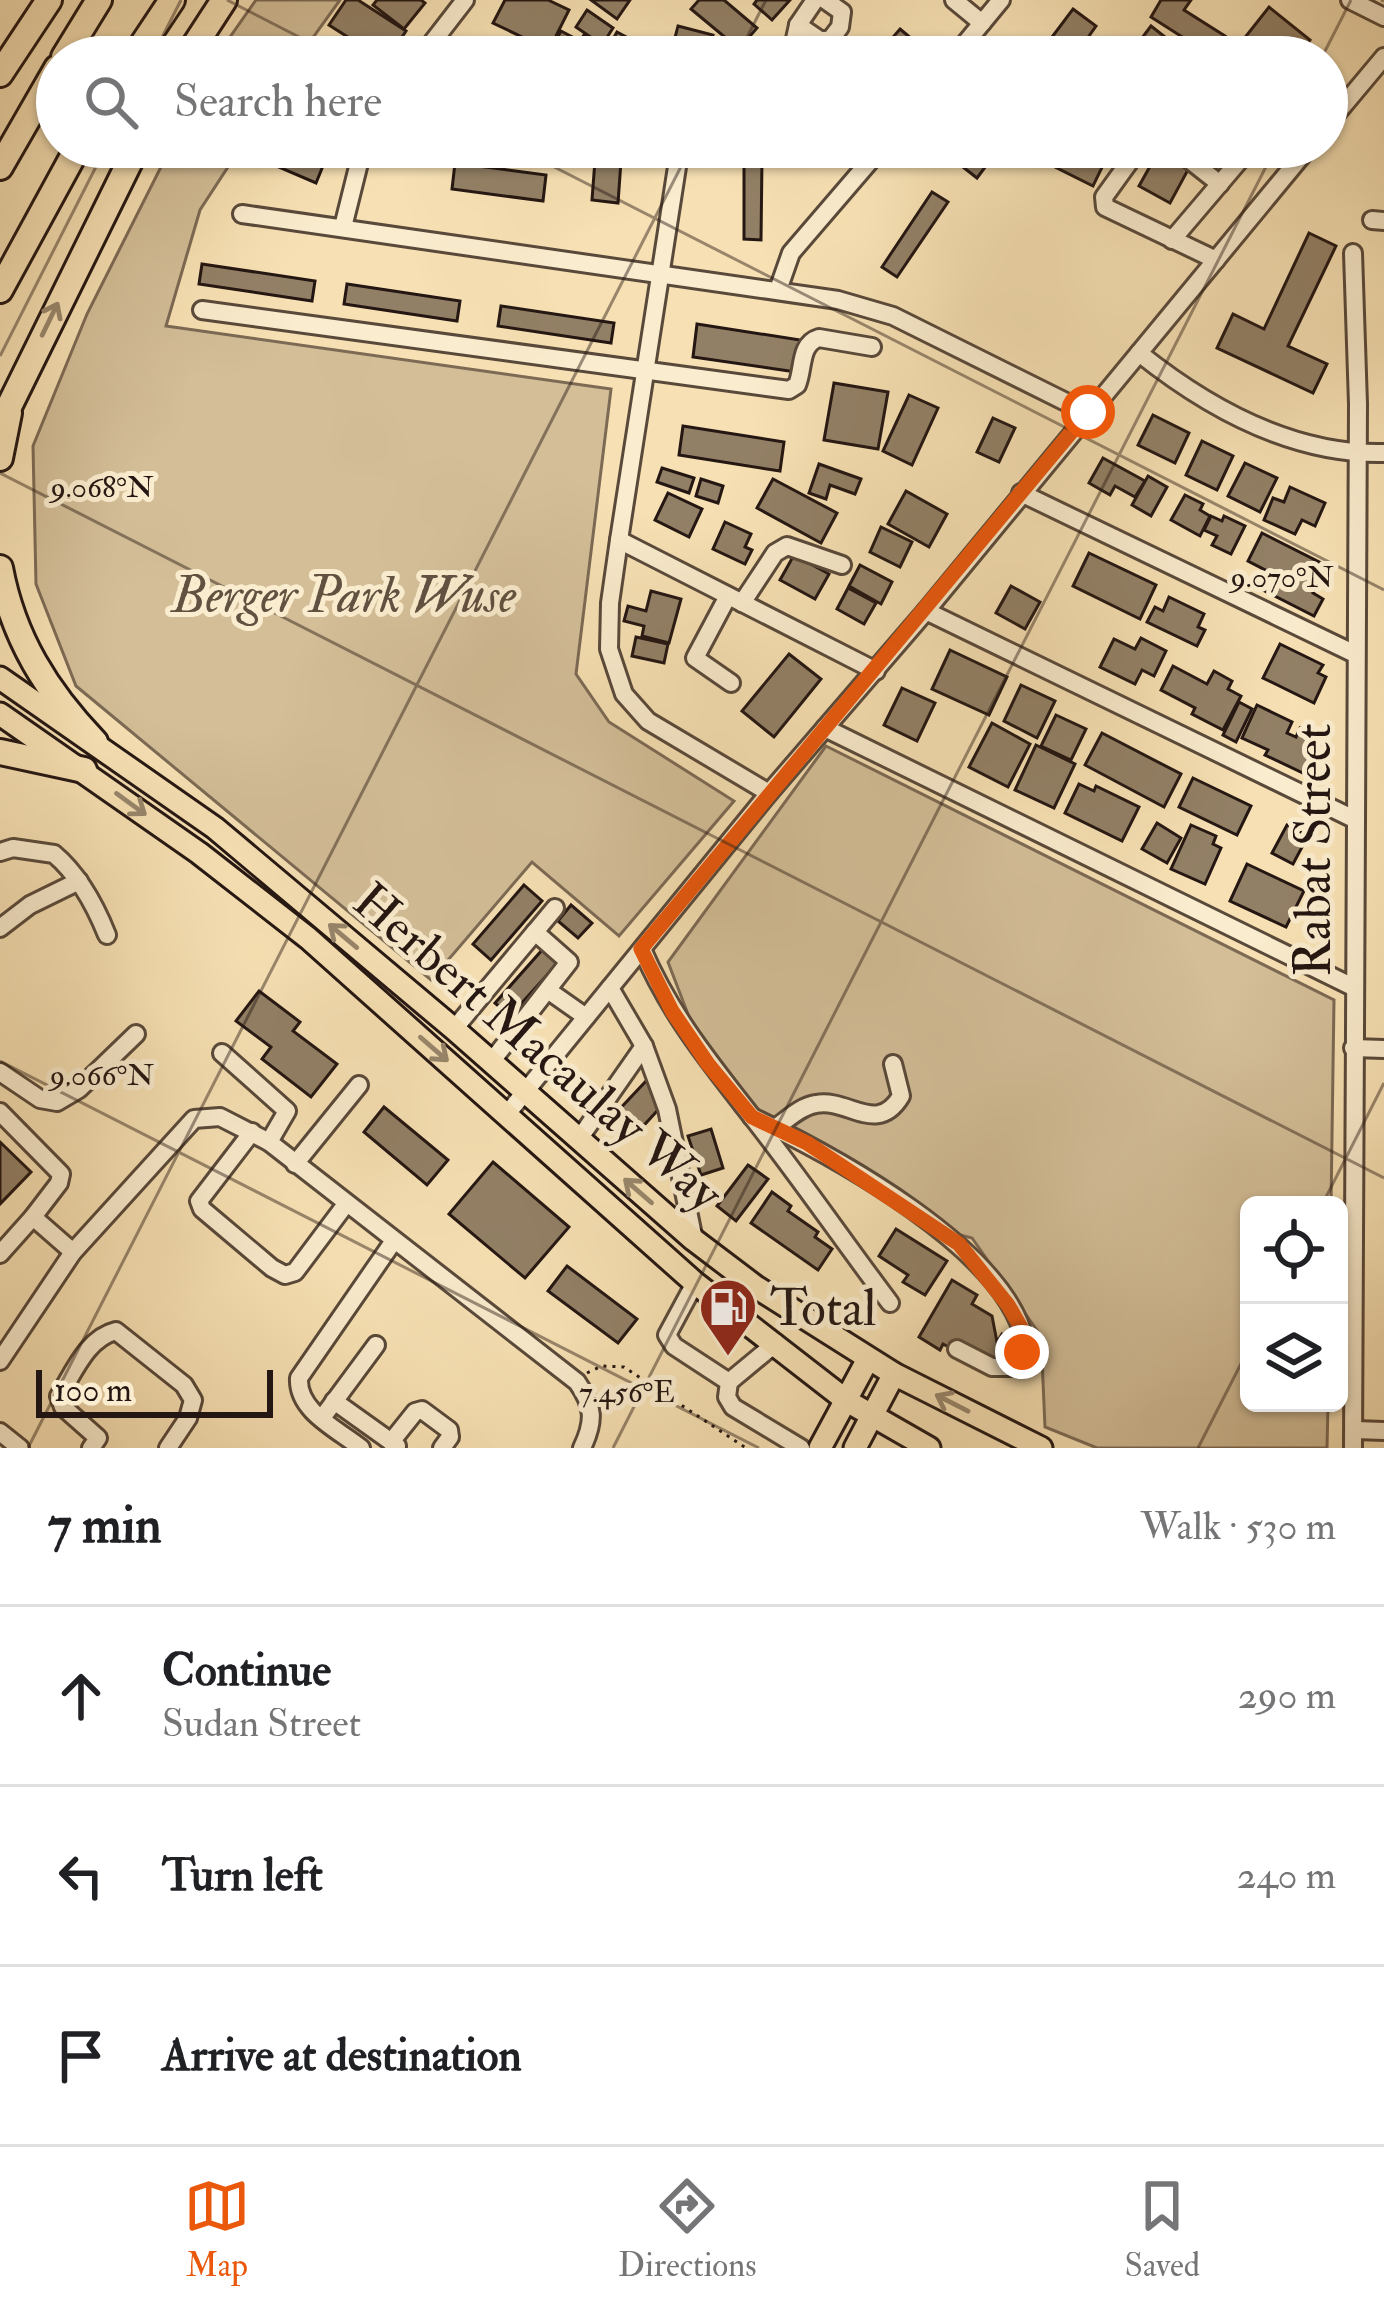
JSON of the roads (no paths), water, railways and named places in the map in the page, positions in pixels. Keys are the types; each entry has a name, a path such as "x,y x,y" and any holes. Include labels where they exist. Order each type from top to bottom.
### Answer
{"highway":[{"path":"0,74 49,0"},
{"path":"77,36 99,0"},
{"path":"148,36 172,0"},
{"path":"201,36 224,0"},
{"path":"0,167 36,104"},
{"path":"0,290 67,168"},
{"path":"0,425 126,168"},
{"path":"0,458 13,395"},
{"path":"0,568 13,620 40,676 95,742"},
{"path":"0,752 84,770"}],"main road":[{"name":"Herbert Macaulay Way","path":"0,678 214,828 454,1029 694,1240 756,1287 894,1374 1040,1447"},
{"name":"Herbert Macaulay Way","path":"0,714 84,770 308,938 695,1283 847,1401 929,1448"},
{"path":"820,1448 868,1359"},
{"path":"855,1448 894,1374"}],"street":[{"path":"437,36 465,0"},
{"path":"796,36 815,0"},
{"path":"825,0 842,12 833,36"},
{"path":"954,0 982,23"},
{"path":"971,36 1000,0"},
{"path":"1350,0 1384,17"},
{"path":"798,26 814,36"},
{"path":"1348,100 1384,57"},
{"path":"344,227 358,168"},
{"path":"676,168 610,603 609,649 623,694 648,721 769,794"},
{"path":"778,290 791,254 864,168"},
{"path":"1125,168 1104,197 1105,207 1216,260"},
{"path":"1200,168 1220,184"},
{"path":"1172,240 1233,168"},
{"path":"507,1114 1292,168"},
{"path":"242,214 838,300 893,316 1088,412"},
{"name":"Rabat Street","path":"1354,253 1354,1439"},
{"path":"202,310 789,390 797,386 811,340 872,347"},
{"path":"1139,353 1186,391 1246,422 1299,442 1356,454 1384,453"},
{"path":"1021,493 1355,654"},
{"path":"619,540 876,670"},
{"path":"731,682 695,658 735,599 775,553 787,546 842,565"},
{"path":"926,611 1354,820"},
{"path":"825,728 1352,987"},
{"path":"0,851 13,848 54,854 79,881 107,935"},
{"path":"0,928 30,905 79,881"},
{"path":"454,1029 556,908"},
{"path":"491,1062 569,962 535,932"},
{"path":"641,949 672,1011 708,1064 890,1303"},
{"path":"610,988 644,1046 667,1108 694,1240"},
{"path":"549,991 586,1017"},
{"path":"0,1072 40,1099 57,1102 79,1089 136,1034"},
{"path":"579,1139 644,1046"},
{"path":"1353,1048 1384,1048"},
{"path":"222,1053 287,1111 269,1142"},
{"path":"775,1128 819,1103 870,1117 880,1115 902,1096 893,1064"},
{"path":"295,1164 358,1084"},
{"path":"0,1112 61,1174 0,1254"},
{"path":"0,1361 73,1252 194,1119 220,1117 269,1142 577,1382 592,1404 592,1424 582,1448"},
{"path":"752,1117 807,1143 925,1218 974,1258 1008,1305 1025,1342 1012,1367 1003,1369 957,1349"},
{"path":"252,1132 200,1201 202,1209 272,1268 285,1275 296,1271 346,1204"},
{"path":"33,1216 73,1252"},
{"path":"361,1448 306,1405 298,1391 299,1378 394,1242"},
{"path":"695,1283 667,1335 674,1346 729,1382"},
{"path":"100,1445 63,1407 59,1396 100,1335 116,1331 184,1385 193,1400 188,1418 168,1448"},
{"path":"776,1343 729,1382 727,1397 733,1407 801,1448"},
{"path":"322,1418 376,1345"},
{"path":"334,1401 395,1445 415,1412 422,1410 449,1430 442,1448"},
{"path":"1354,1439 1384,1431"},
{"path":"0,1432 20,1448"}],"place":[{"name":"Total","path":"728,1358"}],"park label":[{"name":"Berger Park Wuse","path":"344,594"}]}
